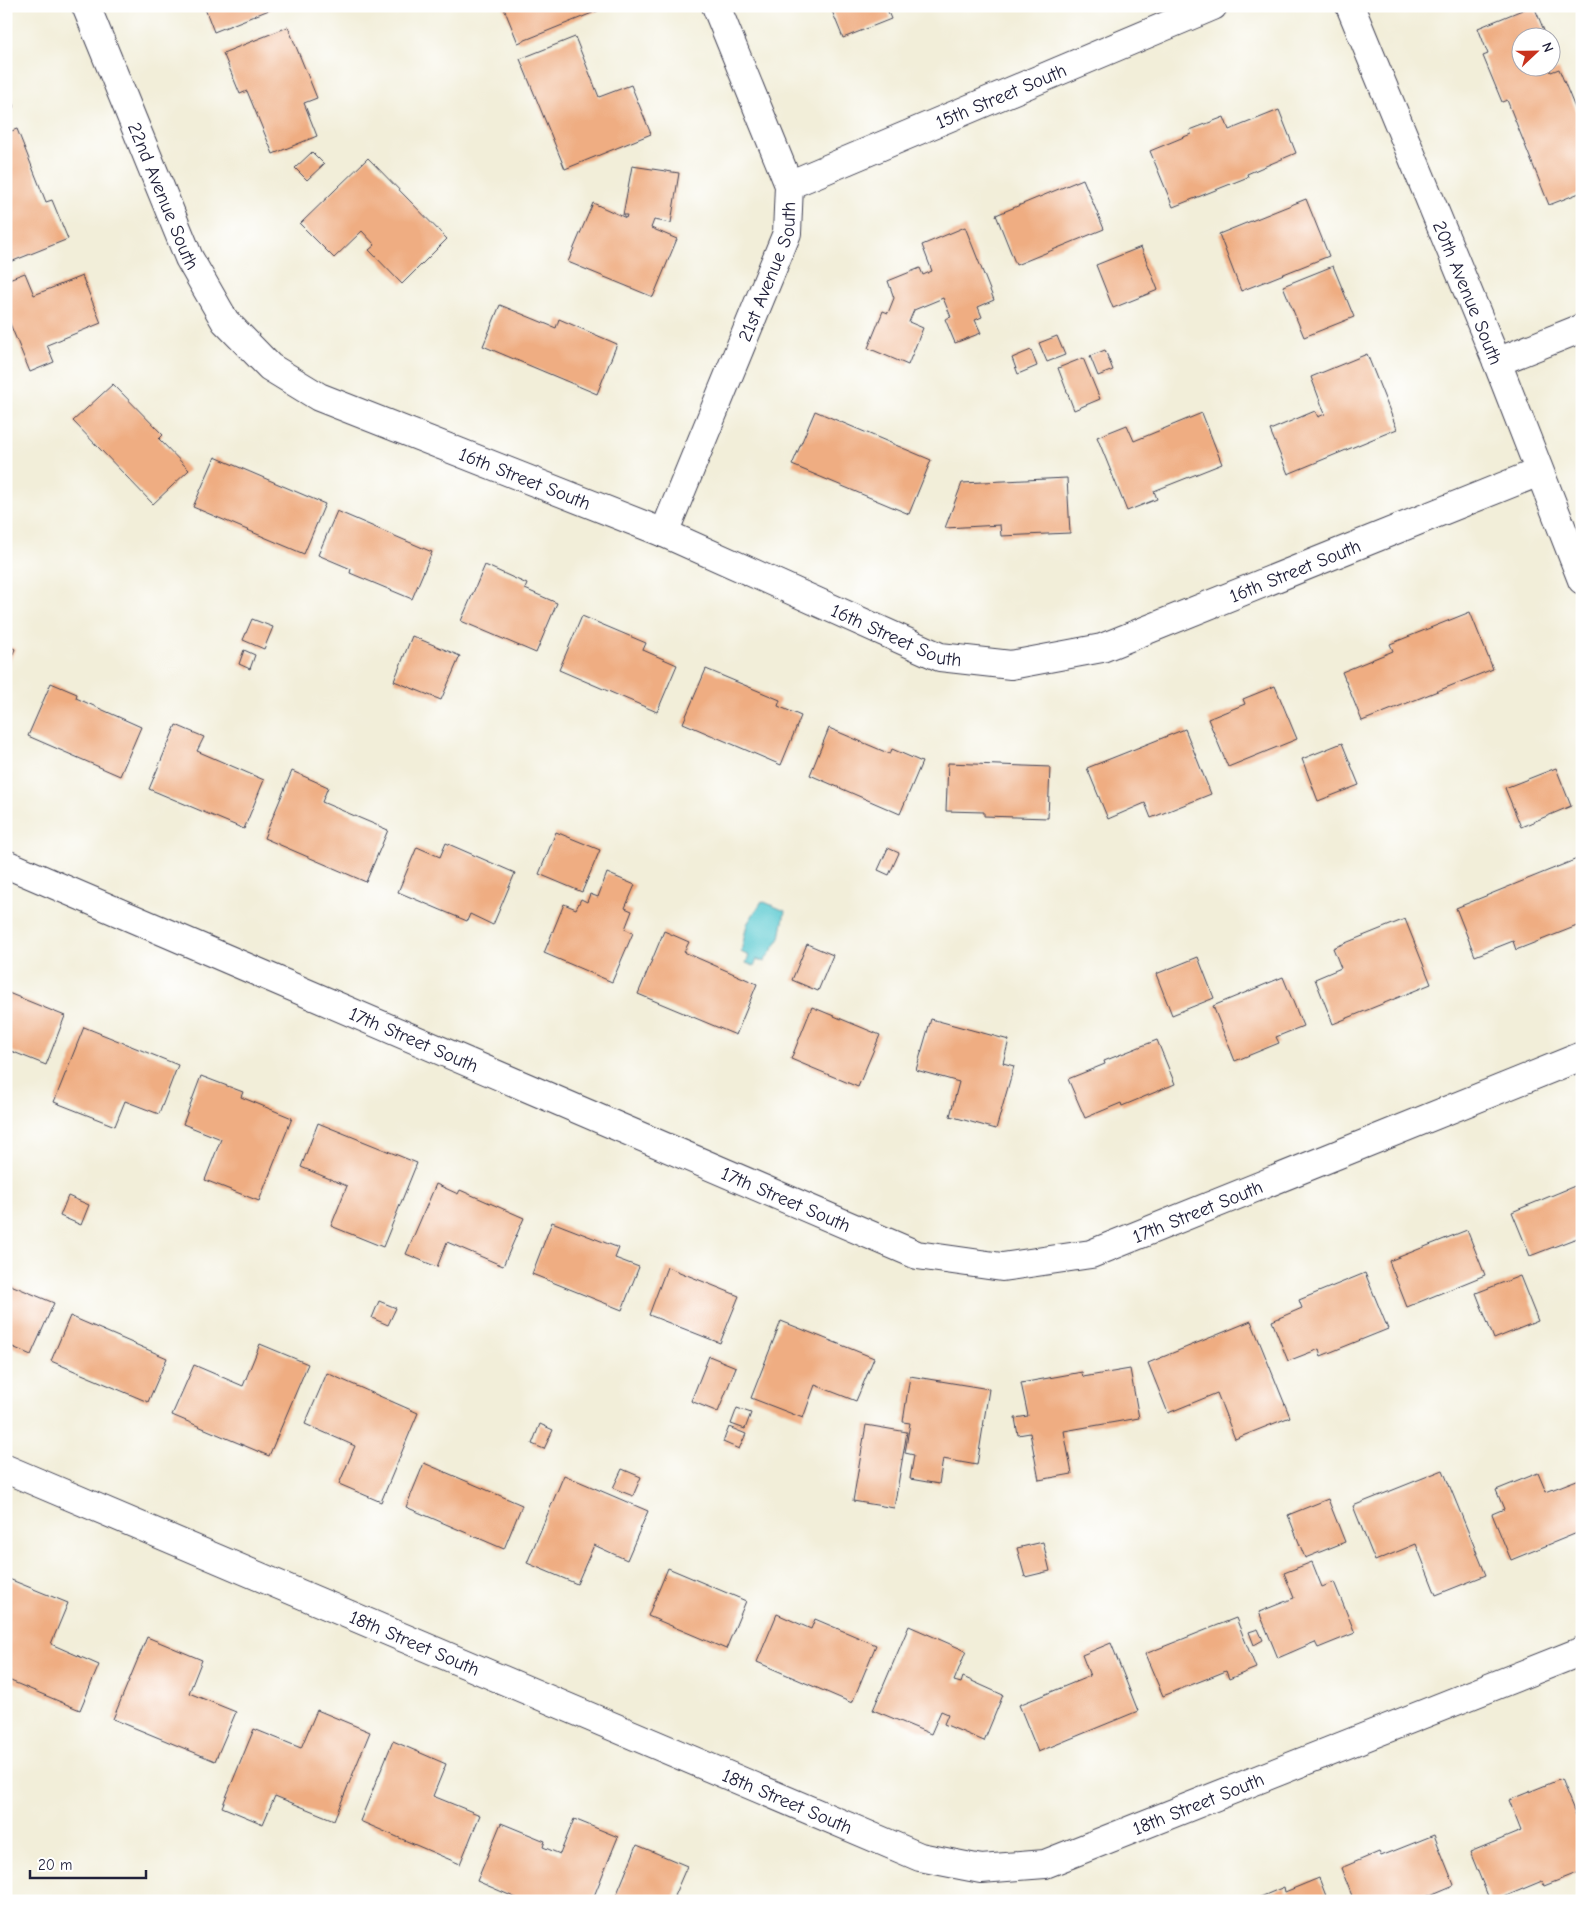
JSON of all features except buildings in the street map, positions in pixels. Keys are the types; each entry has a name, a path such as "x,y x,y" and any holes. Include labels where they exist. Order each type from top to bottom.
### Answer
{"street":[{"name":"22nd Avenue South","path":"86,6 189,258 225,321 270,366"},
{"name":"21st Avenue South","path":"664,533 787,234 789,185 716,6"},
{"name":"15th Street South","path":"789,185 1213,6"},
{"name":"20th Avenue South","path":"1350,6 1497,362 1582,580"},
{"path":"1497,362 1582,328"},
{"name":"16th Street South","path":"270,366 319,396 664,533 940,657 1010,665 1102,648 1539,472"},
{"name":"17th Street South","path":"6,864 917,1255 1002,1267 1091,1254 1582,1056"},
{"name":"18th Street South","path":"6,1469 920,1858 981,1869 1045,1864 1582,1651"}],"water":[{"path":"762,901 785,911 780,938 764,962 757,959 754,966 746,963 749,956 741,952 747,924"}]}
